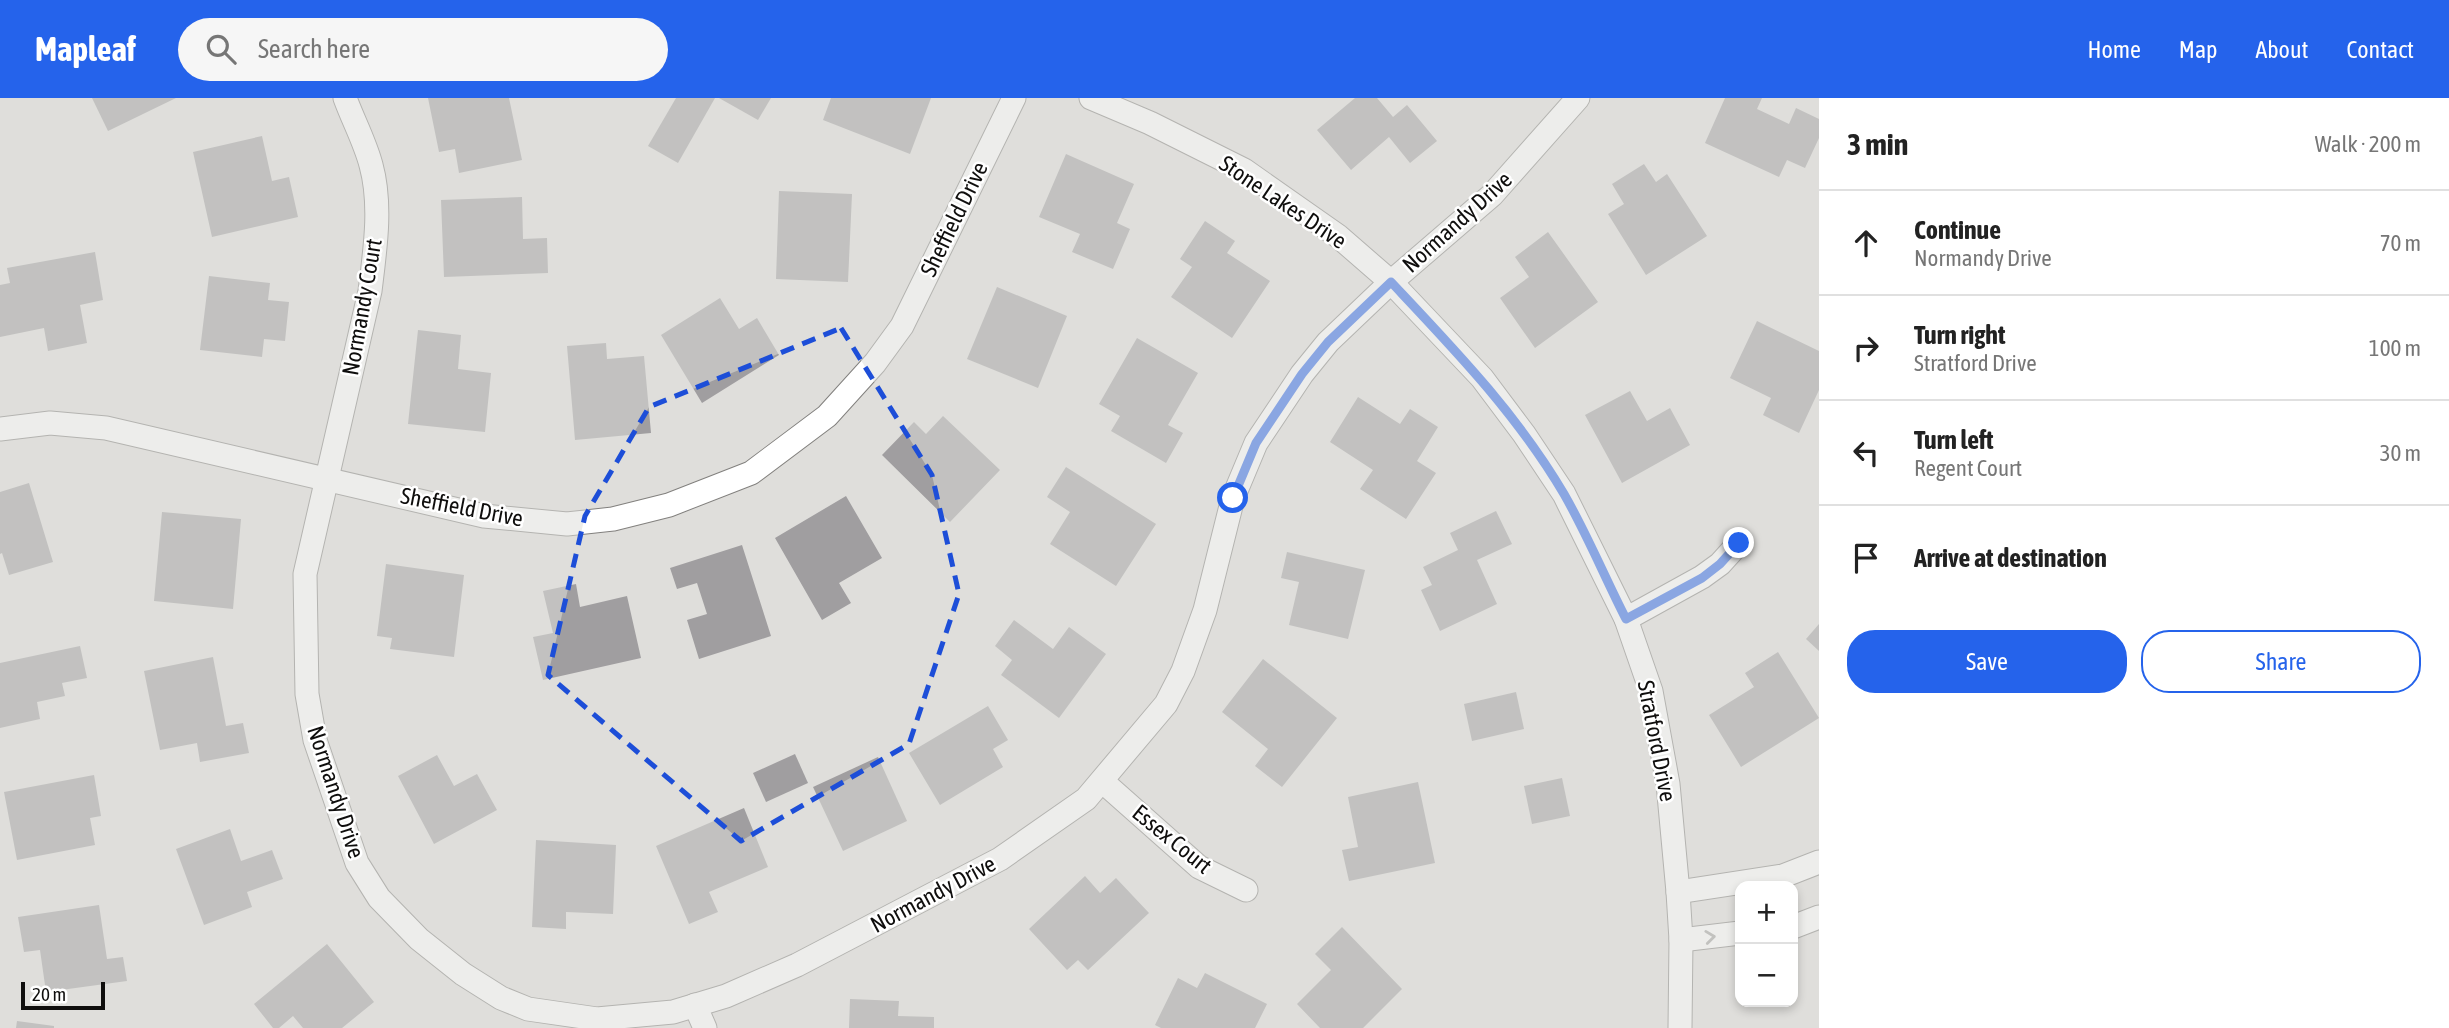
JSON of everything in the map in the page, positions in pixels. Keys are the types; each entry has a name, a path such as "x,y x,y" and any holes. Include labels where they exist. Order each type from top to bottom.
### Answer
{"street":[{"name":"Normandy Court","path":"326,478 370,291 376,243 376,204 371,165 345,98"},
{"name":"Sheffield Drive","path":"0,429 50,423 106,428 485,516 567,524 613,519 669,505 751,473 827,416 875,363 902,326 1014,98"},
{"name":"Stone Lakes Drive","path":"1091,98 1150,123 1244,170 1338,236 1391,282"},
{"name":"Normandy Drive","path":"326,478 305,574 307,694 315,740 357,863 379,898 419,939 463,974 501,998 528,1009 597,1019 673,1012 726,996 797,965 1000,859 1086,799 1166,704 1183,671 1205,610 1233,498 1256,443 1302,374 1328,342 1391,282 1492,195 1578,98"},
{"name":"Stratford Drive","path":"1391,282 1482,378 1524,434 1564,494 1626,619 1651,691 1668,784 1681,940 1680,1028"},
{"path":"1626,619 1702,578 1720,564 1739,543"},
{"name":"Essex Court","path":"1102,781 1199,867 1246,890"},
{"path":"1678,892 1783,876 1819,862"},
{"path":"1798,925 1819,917"},
{"path":"1681,940 1735,934"},
{"path":"695,1005 705,1028"}],"highlighted area":[{"path":"841,328 932,475 959,594 909,744 741,841 548,675 585,516 649,407"}],"building":[{"path":"92,98 176,98 108,131"},
{"path":"428,98 509,98 522,160 459,173 455,149 439,152"},
{"path":"676,98 715,98 678,163 648,146"},
{"path":"719,98 771,98 758,120"},
{"path":"831,98 931,98 910,154 823,120"},
{"path":"1355,98 1377,98 1393,117 1407,105 1437,141 1410,163 1389,137 1351,170 1317,130"},
{"path":"1725,98 1762,98 1757,109 1789,124 1796,108 1819,119 1819,138 1805,168 1787,160 1779,177 1705,143"},
{"path":"262,136 272,181 289,177 298,217 212,237 193,152"},
{"path":"1066,154 1134,184 1117,223 1130,229 1113,269 1072,252 1080,234 1039,217"},
{"path":"1644,164 1656,182 1667,174 1707,236 1646,275 1608,214 1624,204 1612,184"},
{"path":"779,191 852,194 848,282 776,279"},
{"path":"522,197 523,239 547,238 548,273 444,277 441,200"},
{"path":"1205,221 1235,241 1227,253 1270,281 1232,338 1171,297 1192,267 1180,259"},
{"path":"1548,232 1598,302 1535,348 1500,298 1529,277 1515,257"},
{"path":"95,252 103,300 80,305 87,343 48,351 44,328 0,337 0,285 10,283 7,268"},
{"path":"209,276 270,283 268,300 289,302 285,341 264,339 262,357 200,350"},
{"path":"997,287 1067,316 1038,388 967,359"},
{"path":"720,298 739,329 757,318 779,355 702,403 661,335"},
{"path":"1757,321 1819,351 1819,390 1799,433 1763,415 1771,398 1730,378"},
{"path":"418,330 461,335 458,369 491,373 485,432 408,424"},
{"path":"1137,338 1198,373 1168,425 1183,433 1166,463 1111,431 1120,416 1099,404"},
{"path":"606,343 607,359 644,356 651,433 575,440 567,346"},
{"path":"1630,391 1647,421 1670,408 1690,445 1622,483 1585,415"},
{"path":"1358,397 1400,424 1410,409 1438,427 1417,461 1436,473 1406,519 1360,489 1373,470 1330,442"},
{"path":"943,416 1000,470 950,522 882,455 914,422 926,434"},
{"path":"1066,467 1156,524 1116,586 1050,544 1070,512 1047,497"},
{"path":"29,483 53,562 9,575 2,553 0,554 0,492"},
{"path":"846,496 882,558 839,583 851,603 822,620 775,538"},
{"path":"1496,511 1512,544 1477,560 1497,604 1440,631 1421,590 1432,585 1423,567 1458,550 1450,533"},
{"path":"162,512 241,519 233,609 154,601"},
{"path":"742,545 771,636 699,659 687,620 707,614 697,583 677,589 670,568"},
{"path":"1287,552 1365,570 1348,639 1289,625 1299,582 1281,578"},
{"path":"386,564 464,575 454,657 390,649 392,638 377,636"},
{"path":"576,584 580,607 627,596 641,658 543,680 533,637 553,633 543,591"},
{"path":"1014,620 1053,649 1069,627 1106,654 1059,718 1001,675 1012,660 995,646"},
{"path":"1819,624 1819,651 1806,639"},
{"path":"80,646 87,678 62,683 65,696 37,702 40,719 0,728 0,663"},
{"path":"1778,652 1819,718 1741,767 1709,715 1754,687 1745,673"},
{"path":"213,657 226,726 243,723 249,753 200,762 197,743 160,750 144,671"},
{"path":"1263,659 1337,718 1282,787 1255,766 1268,749 1222,712"},
{"path":"1516,692 1524,729 1472,741 1464,704"},
{"path":"988,706 1008,740 993,749 1003,767 940,805 909,753"},
{"path":"795,754 808,783 766,802 753,773"},
{"path":"437,755 454,786 477,774 497,810 434,844 398,776"},
{"path":"878,757 907,821 843,851 813,787"},
{"path":"94,775 101,816 90,818 95,845 17,860 4,792"},
{"path":"1562,778 1570,816 1532,824 1524,786"},
{"path":"1418,782 1435,863 1349,881 1342,850 1358,847 1348,797"},
{"path":"744,808 768,867 709,892 718,912 689,924 656,846"},
{"path":"230,829 241,861 272,850 283,879 247,892 252,907 204,925 176,849"},
{"path":"536,840 616,845 613,914 566,912 566,929 532,927"},
{"path":"1085,876 1100,893 1116,878 1149,913 1088,970 1078,960 1067,970 1029,929"},
{"path":"99,905 107,959 123,957 127,981 46,992 40,950 24,952 18,917"},
{"path":"1342,927 1402,989 1363,1028 1320,1028 1297,1004 1331,970 1315,954"},
{"path":"327,944 374,1002 342,1028 303,1028 293,1016 279,1028 273,1028 254,1004"},
{"path":"1205,973 1267,1004 1255,1028 1161,1028 1155,1025 1178,978 1197,988"},
{"path":"850,999 899,1001 898,1016 934,1017 934,1028 849,1028"},
{"path":"17,1021 54,1026 54,1028 16,1028"}],"route":[{"path":"1233,498 1256,443 1302,374 1328,342 1391,282 1482,378 1524,434 1564,494 1626,619 1702,578 1720,564 1739,543"}]}
